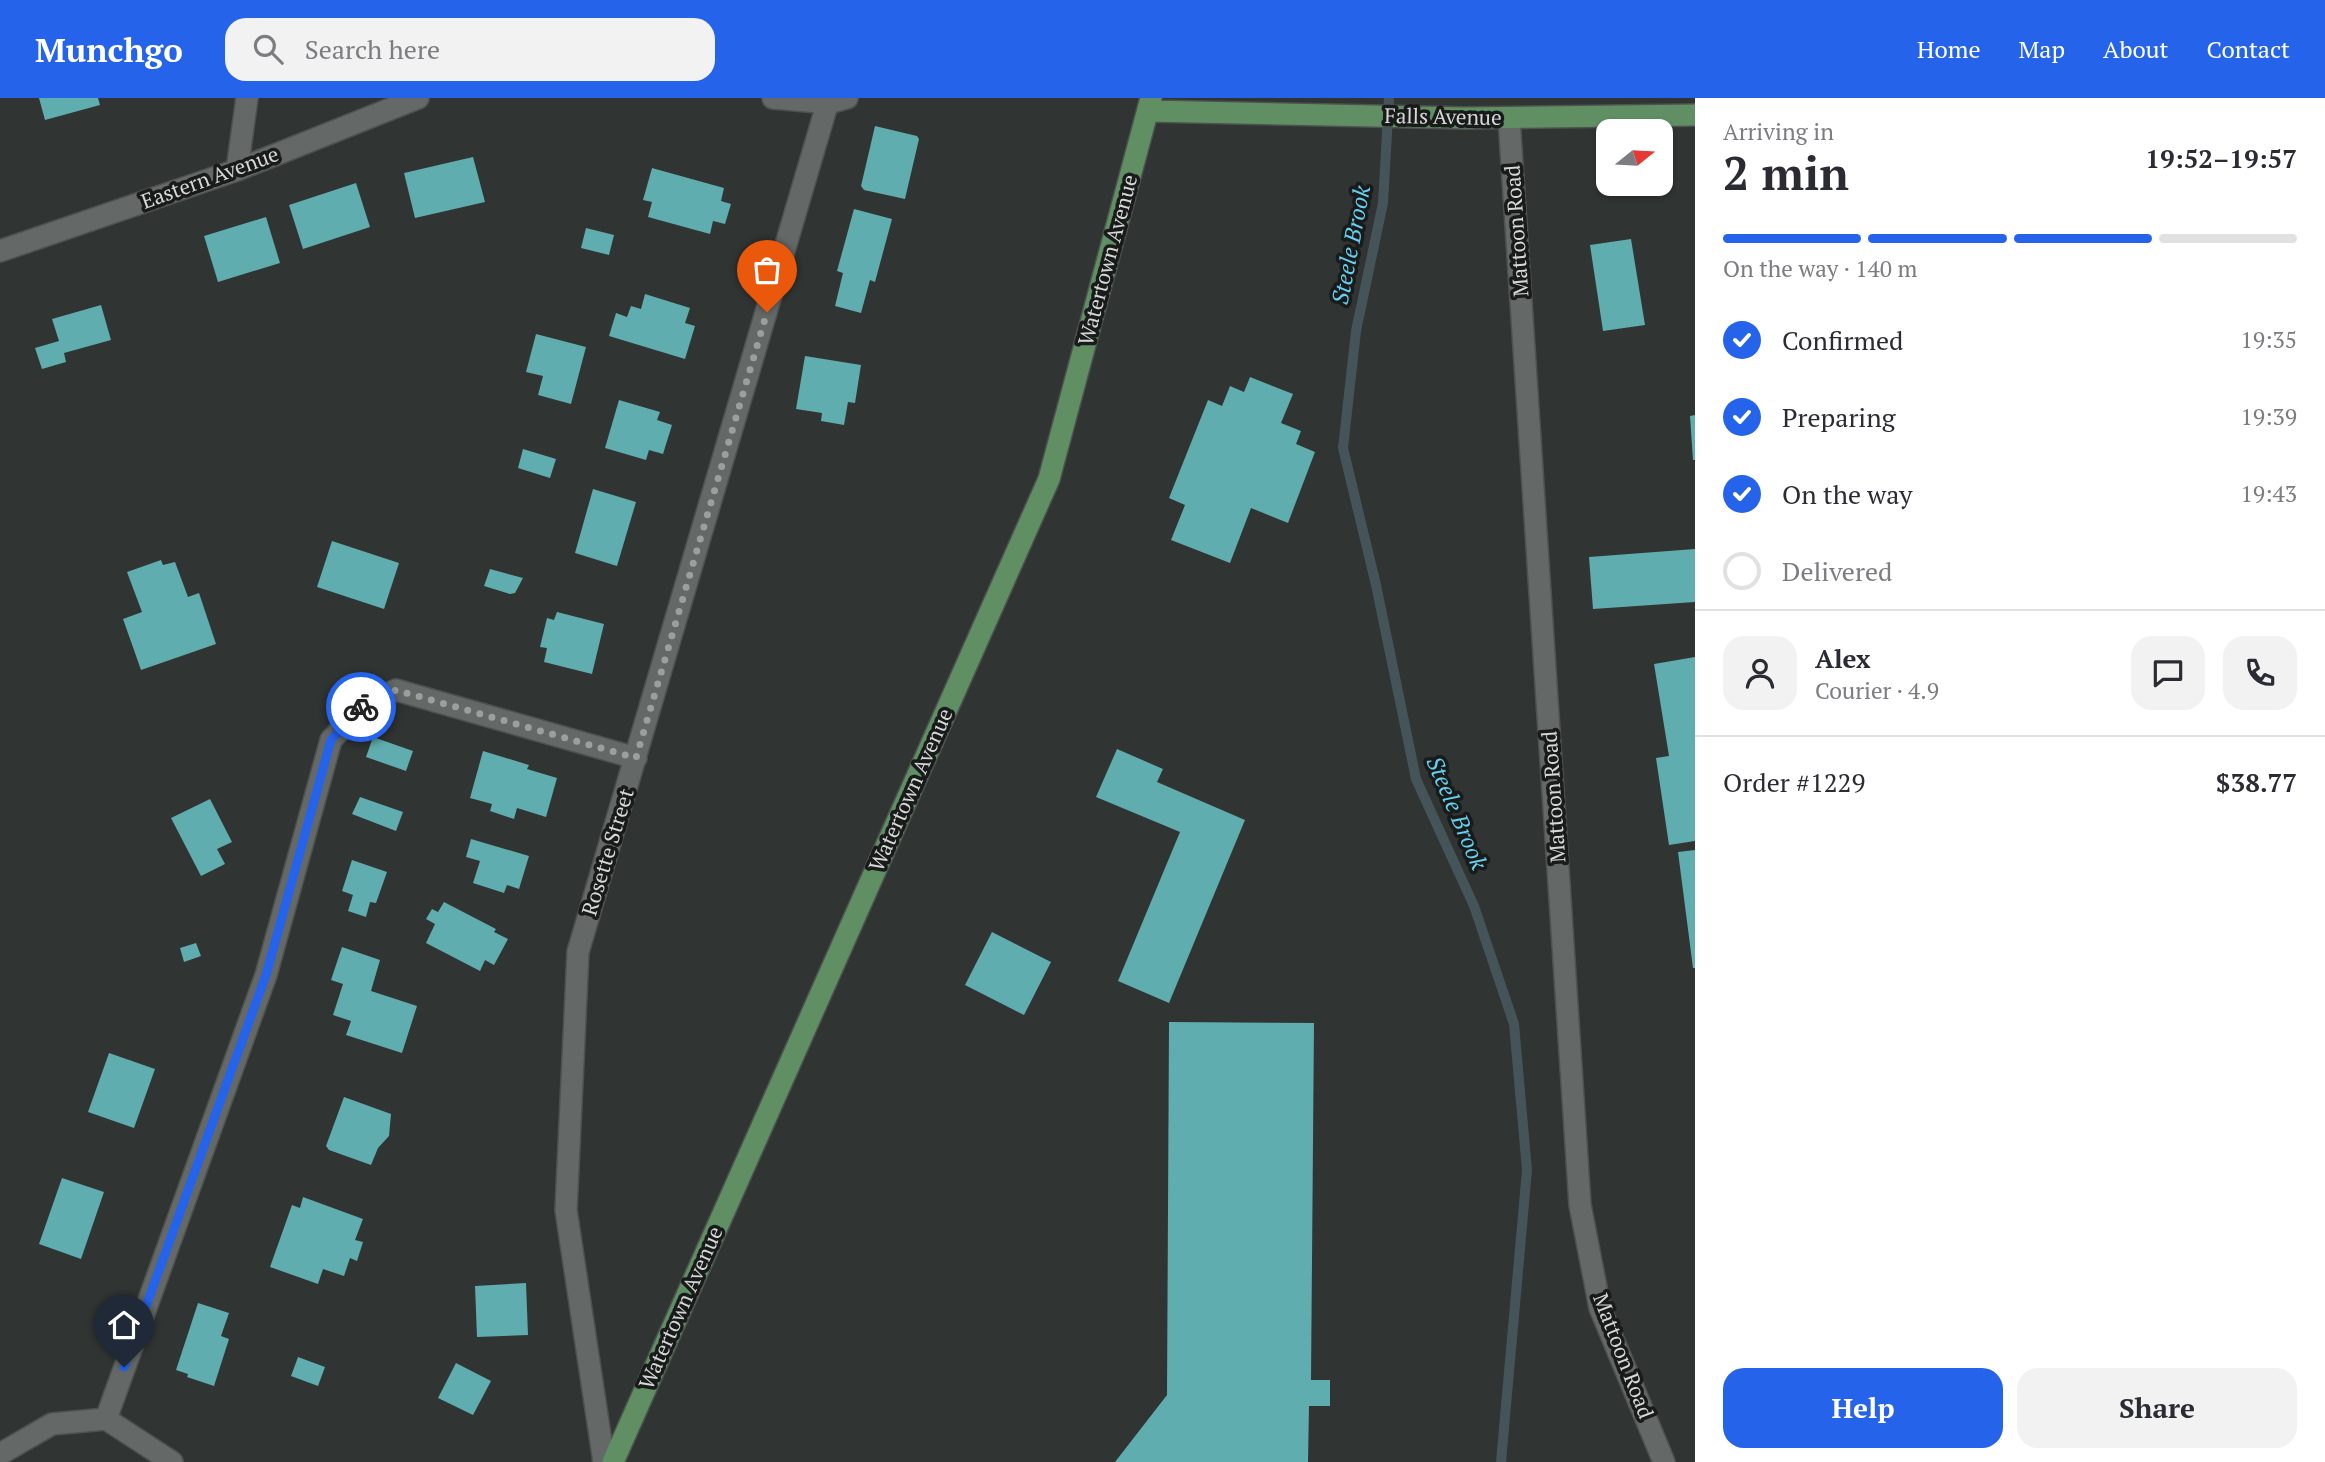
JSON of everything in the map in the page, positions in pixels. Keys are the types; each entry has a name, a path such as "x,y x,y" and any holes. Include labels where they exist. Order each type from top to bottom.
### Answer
{"main road":[{"name":"Falls Avenue","path":"1150,104 1274,115 1465,118 1695,115"},
{"name":"Watertown Avenue","path":"613,1462 1049,479 1150,104"}],"street":[{"path":"237,170 247,98"},
{"name":"Eastern Avenue","path":"0,251 237,170 418,98"},
{"path":"773,98 835,100"},
{"name":"Rosette Street","path":"604,1462 566,1210 578,952 835,100"},
{"name":"Mattoon Road","path":"1509,118 1580,1205 1600,1308 1664,1462"},
{"path":"106,1419 266,975 331,740 363,706 396,690 636,758"},
{"path":"0,1454 52,1424 106,1419 172,1462"}],"building":[{"path":"39,98 98,98 100,105 45,120"},
{"path":"875,126 917,136 919,139 905,199 864,190 861,186"},
{"path":"473,157 485,202 415,218 404,173"},
{"path":"652,168 724,188 721,201 731,204 725,224 713,221 710,234 648,217 652,202 643,200"},
{"path":"356,183 370,227 303,249 289,205"},
{"path":"854,209 892,219 875,282 870,280 861,313 835,306 843,273 837,271"},
{"path":"266,217 280,263 218,282 204,236"},
{"path":"586,228 614,235 609,255 581,248"},
{"path":"1631,239 1645,325 1603,331 1590,245"},
{"path":"645,294 690,308 685,323 695,326 685,359 609,336 616,313 627,317 631,306 641,309"},
{"path":"101,305 111,340 64,353 66,362 42,369 35,348 59,341 52,319"},
{"path":"536,334 586,347 571,404 538,395 543,376 526,372"},
{"path":"805,356 861,365 855,403 848,402 844,425 821,421 822,413 796,409"},
{"path":"1250,377 1293,394 1281,423 1301,431 1296,444 1315,452 1288,523 1251,508 1230,563 1171,540 1185,505 1169,498 1208,400 1222,406 1230,386 1244,392"},
{"path":"619,400 660,412 657,420 672,425 663,454 649,450 646,460 605,448"},
{"path":"1695,415 1695,460 1693,460 1690,416"},
{"path":"523,449 556,459 550,478 518,468"},
{"path":"593,489 636,502 617,566 575,553"},
{"path":"332,541 399,563 384,609 317,587"},
{"path":"1695,549 1695,602 1593,609 1589,557"},
{"path":"161,560 163,565 175,562 188,597 199,593 216,644 141,670 123,619 142,612 127,572"},
{"path":"490,569 523,578 515,593 484,586"},
{"path":"557,612 604,624 592,674 544,662 547,648 540,647 547,618 554,620"},
{"path":"1695,657 1695,841 1669,845 1656,758 1669,756 1654,664"},
{"path":"373,737 413,751 406,771 366,757"},
{"path":"1117,749 1163,769 1157,782 1245,820 1169,1003 1118,981 1180,832 1096,797"},
{"path":"483,751 529,765 527,769 557,778 546,817 517,808 514,819 490,811 492,804 470,798"},
{"path":"360,797 403,812 396,831 352,814"},
{"path":"210,799 232,842 217,849 225,864 201,876 171,818"},
{"path":"471,839 529,856 519,889 507,885 504,893 473,883 480,861 466,857"},
{"path":"1695,850 1695,968 1693,968 1678,852"},
{"path":"352,860 387,872 376,903 370,902 366,917 348,911 353,895 342,891"},
{"path":"444,902 496,929 494,932 508,939 494,965 485,960 480,971 426,943 435,924 426,919 432,909 438,912"},
{"path":"992,932 1051,962 1024,1015 965,985"},
{"path":"196,943 201,956 184,962 180,948"},
{"path":"342,947 380,960 371,991 417,1006 402,1053 346,1035 351,1021 333,1015 343,984 331,980"},
{"path":"1169,1022 1314,1023 1311,1380 1330,1380 1330,1406 1309,1406 1308,1462 1115,1462 1167,1395"},
{"path":"109,1053 155,1069 134,1128 88,1112"},
{"path":"344,1097 391,1114 389,1136 378,1148 371,1165 329,1150 326,1146"},
{"path":"62,1178 104,1192 81,1259 39,1244"},
{"path":"303,1197 363,1219 355,1240 363,1242 357,1261 350,1258 344,1276 323,1269 318,1284 270,1267 292,1205 300,1208"},
{"path":"526,1283 528,1335 477,1337 475,1286"},
{"path":"198,1303 229,1313 221,1336 229,1339 214,1386 187,1377 188,1374 176,1370"},
{"path":"298,1357 325,1367 318,1386 291,1376"},
{"path":"456,1363 491,1381 473,1415 438,1398"}],"waterway":[{"name":"Steele Brook","path":"1389,98 1383,203 1356,331 1343,448 1376,585 1416,779 1474,906 1514,1024 1527,1170 1501,1462"}],"way so far":[{"path":"361,707 396,690 636,758 767,312"}],"route":[{"path":"124,1367 266,975 331,740 361,707"}]}
